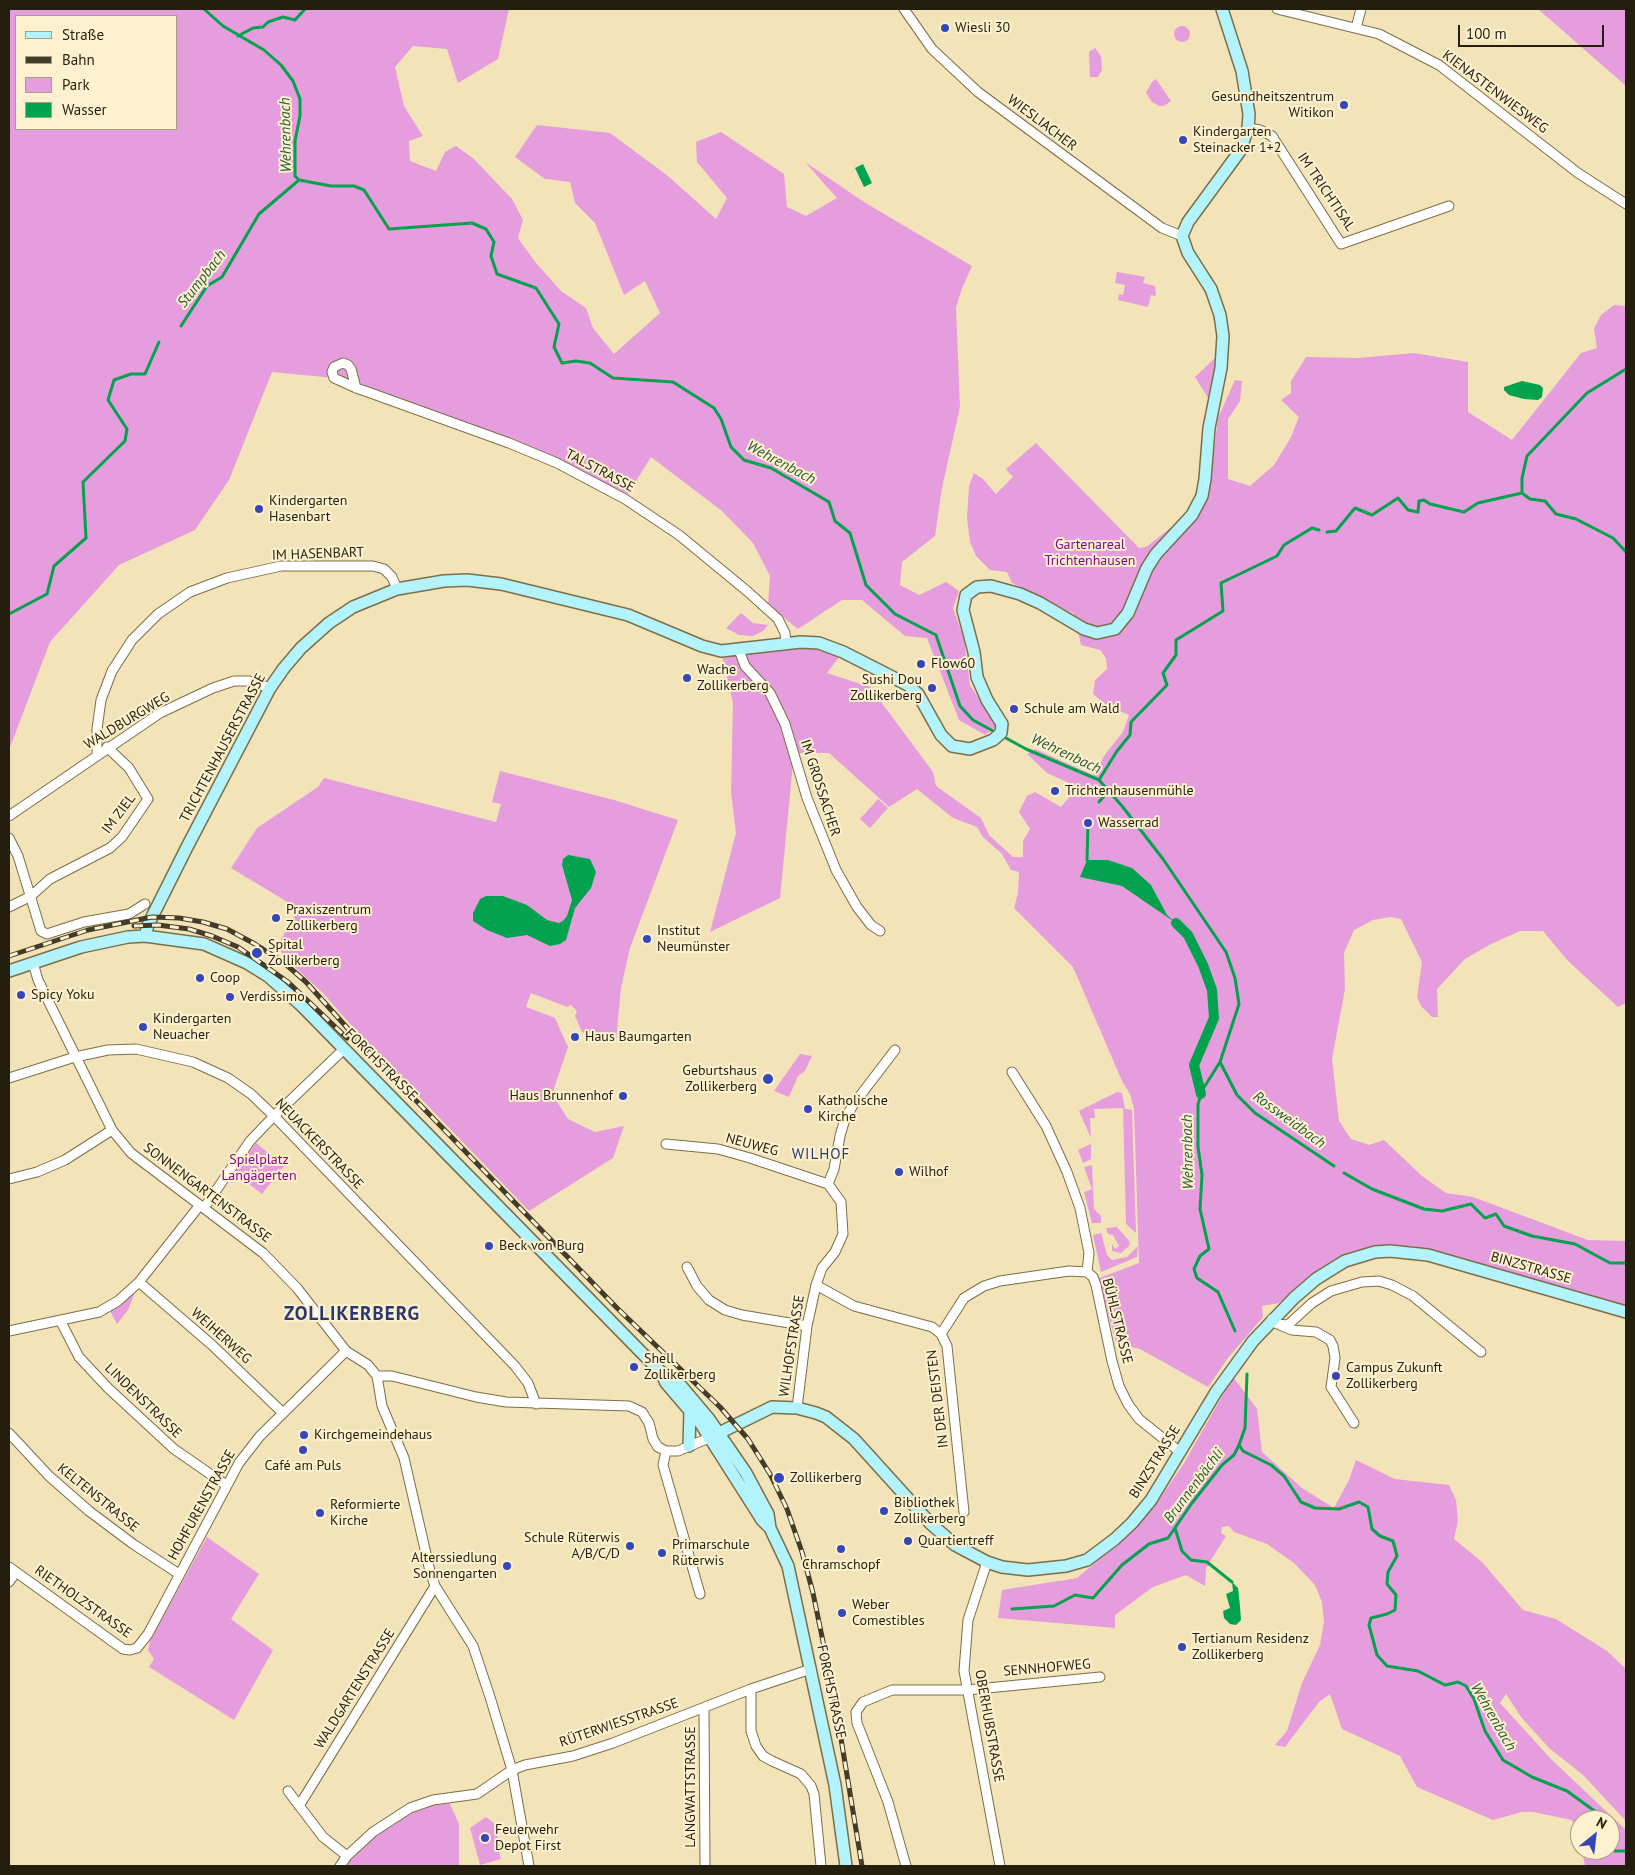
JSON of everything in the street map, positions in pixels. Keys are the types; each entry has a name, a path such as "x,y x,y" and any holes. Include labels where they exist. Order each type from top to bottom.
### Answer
{"main road":[{"path":"1182,236 1188,222 1240,151 1248,128 1249,114 1246,87 1222,9"},
{"name":"TRICHTENHAUSERSTRASSE","path":"145,936 180,861 270,688 301,648 329,623 359,604 397,589 444,581 494,583 628,615 711,649 739,650 810,642 835,648 908,684 918,694 941,734 952,746 970,749 997,737 1003,727 987,700 977,677 974,652 962,610 966,595 977,587 991,586 1020,594 1040,603 1084,629 1097,632 1115,629 1128,613 1147,568 1156,554 1192,515 1202,496 1209,428 1222,368 1223,336 1220,315 1211,289 1188,253 1182,236"},
{"name":"FORCHSTRASSE","path":"9,971 87,946 128,937 145,936 204,944 247,963 283,989 344,1048 661,1372 677,1381 713,1436 762,1520 770,1528 788,1566 835,1785 846,1866"},
{"name":"BINZSTRASSE","path":"713,1436 772,1407 797,1408 826,1417 844,1430 942,1535 987,1562 1002,1567 1028,1570 1066,1566 1087,1560 1115,1539 1132,1523 1151,1500 1232,1368 1275,1321 1330,1269 1359,1256 1390,1251 1440,1258 1626,1312"},
{"name":"FORCHSTRASSE","path":"661,1372 666,1383 713,1436"},
{"path":"689,1446 690,1410"}],"street":[{"name":"WIESLIACHER","path":"904,9 932,50 978,92 1162,228 1182,236"},
{"name":"KIENASTENWIESWEG","path":"1277,9 1380,34 1439,65 1578,174 1626,204"},
{"path":"1356,28 1361,9"},
{"name":"IM TRICHTISAL","path":"1248,128 1260,130 1272,136 1341,244 1449,206"},
{"name":"TALSTRASSE","path":"356,388 508,443 565,467 625,499 686,540 747,591 778,619 785,633 786,644"},
{"name":"IM HASENBART","path":"97,754 97,729 101,700 112,671 132,640 158,614 190,592 227,578 281,566 373,566 384,569 397,589"},
{"name":"IM GROSSACHER","path":"739,650 745,666 770,693 784,724 807,798 836,870 857,907 872,925 880,931"},
{"name":"WALDBURGWEG","path":"9,816 107,747 160,713 213,688 234,681 248,681 270,688"},
{"name":"IM ZIEL","path":"9,907 31,896 50,880 110,848 122,837 148,799 128,768 107,747"},
{"path":"9,838 18,856 41,931 46,934 84,922 129,914 145,904"},
{"name":"SONNENGARTENSTRASSE","path":"32,963 38,980 112,1130 131,1153 263,1253 297,1288 346,1351 368,1365 377,1376"},
{"path":"9,1331 99,1312 118,1301 139,1282 202,1207 242,1151 274,1116 344,1048"},
{"name":"NEUACKERSTRASSE","path":"9,1078 75,1057 108,1050 136,1049 193,1062 209,1068 244,1089 274,1116 515,1366 528,1383 536,1404"},
{"path":"828,1184 834,1169 845,1119 853,1105 895,1050"},
{"name":"BÜHLSTRASSE","path":"1012,1072 1046,1126 1067,1172 1080,1208 1089,1253 1087,1272 1093,1277 1096,1285 1112,1361 1120,1386 1128,1404 1139,1419 1180,1452"},
{"path":"9,1179 37,1172 65,1160 112,1130"},
{"name":"NEUWEG","path":"666,1144 726,1152 828,1184"},
{"name":"WILHOFSTRASSE","path":"797,1408 807,1326 816,1284 822,1268 835,1252 843,1234 841,1202 828,1184"},
{"path":"687,1267 697,1286 710,1300 726,1310 742,1315 807,1326"},
{"name":"IN DER DEISTEN","path":"964,1512 946,1346 941,1334 964,1298 984,1286 1000,1281 1069,1271 1087,1272"},
{"path":"1275,1321 1288,1325 1312,1303 1331,1291 1362,1282 1379,1281 1392,1285 1413,1296 1481,1352"},
{"name":"WEIHERWEG","path":"139,1282 212,1345 282,1412"},
{"path":"816,1284 854,1306 932,1327 941,1334"},
{"name":"LINDENSTRASSE","path":"60,1320 79,1357 108,1388 174,1449 226,1485"},
{"path":"1275,1321 1292,1330 1316,1332 1330,1340 1335,1358 1331,1387 1354,1423"},
{"name":"HOHFURENSTRASSE","path":"142,1642 239,1463 282,1412 346,1351"},
{"path":"529,1866 512,1770 473,1646 435,1586 404,1458 382,1406 377,1376 392,1376 476,1397 536,1404 629,1406 638,1409 649,1423 653,1439 658,1447 666,1452 678,1451 713,1436"},
{"name":"KELTENSTRASSE","path":"9,1433 49,1476 89,1511 133,1544 180,1574"},
{"path":"666,1452 662,1465 700,1594"},
{"name":"OBERHUBSTRASSE","path":"987,1562 968,1620 964,1649 967,1690 1000,1866"},
{"path":"9,1582 12,1569"},
{"name":"RIETHOLZSTRASSE","path":"12,1569 123,1649 130,1650 142,1642"},
{"name":"WALDGARTENSTRASSE","path":"299,1806 435,1586"},
{"name":"RÜTERWIESSTRASSE","path":"340,1866 347,1856 373,1832 410,1808 433,1800 477,1794 512,1770 525,1765 572,1756 613,1743 751,1690 811,1670"},
{"name":"SENNHOFWEG","path":"906,1866 888,1802 857,1722 856,1712 863,1702 892,1690 967,1690 1100,1677"},
{"path":"751,1690 751,1731 756,1746 763,1756 801,1774 811,1786 814,1794 822,1866"},
{"name":"LANGWATTSTRASSE","path":"704,1708 705,1866"},
{"path":"288,1791 323,1837 347,1856"}],"green space":[{"path":"9,9 509,9 498,59 458,83 447,49 413,46 395,67 404,106 423,136 409,141 410,161 436,171 445,152 456,146 474,159 512,199 523,220 518,238 536,263 561,291 586,308 593,328 614,354 660,313 645,281 624,295 595,223 575,203 570,182 545,179 515,157 537,125 610,133 668,176 716,219 727,198 697,162 696,142 721,132 784,174 787,207 806,216 837,198 805,162 864,202 972,266 956,308 960,407 942,488 935,536 902,562 900,585 919,595 946,582 959,591 953,608 964,639 970,685 997,726 985,735 959,720 927,638 905,636 862,600 842,600 798,629 768,605 770,576 753,543 722,511 651,457 628,494 557,463 334,378 272,372 229,480 195,530 119,565 50,642 9,750"},
{"path":"1538,9 1626,9 1626,86"},
{"path":"1182,26 1188,28 1190,34 1188,40 1182,42 1176,40 1174,34 1176,28"},
{"path":"1095,48 1101,56 1102,70 1098,77 1090,77 1089,52"},
{"path":"1156,79 1171,101 1164,106 1159,106 1152,102 1146,93 1152,82"},
{"path":"1117,272 1145,277 1143,283 1155,286 1156,296 1151,295 1148,307 1118,300 1119,294 1123,295 1125,285 1115,283"},
{"name":"Gartenareal Trichtenhausen","path":"1614,305 1626,306 1626,1003 1618,1007 1568,961 1543,931 1520,931 1491,944 1465,959 1437,989 1438,1017 1432,1017 1421,1006 1417,997 1422,962 1401,919 1390,917 1373,920 1354,930 1344,953 1345,989 1332,1059 1339,1121 1351,1139 1369,1145 1384,1140 1422,1176 1446,1193 1473,1197 1588,1240 1626,1241 1626,1313 1506,1276 1505,1271 1412,1246 1377,1246 1335,1259 1315,1272 1279,1303 1262,1306 1263,1317 1228,1358 1208,1387 1140,1349 1116,1343 1099,1278 1139,1263 1134,1109 1130,1094 1122,1081 1073,967 1014,908 1018,893 1019,872 1011,870 1002,854 983,837 977,827 953,818 917,789 889,807 829,753 794,753 780,898 710,932 736,833 731,792 733,703 721,651 801,642 843,652 827,673 870,687 933,772 936,786 981,818 989,835 1013,857 1023,857 1023,841 1030,829 1019,812 1027,796 1035,792 1061,807 1074,791 1069,783 1047,773 1027,754 1035,749 1093,775 1106,753 1123,732 1129,715 1108,706 1093,694 1095,680 1107,669 1106,658 1100,650 1081,645 1074,614 1012,583 1007,572 990,570 976,556 970,542 967,518 969,486 974,473 983,479 996,494 1013,477 1006,469 1036,443 1139,548 1146,547 1208,499 1218,418 1235,380 1242,381 1240,401 1228,419 1228,479 1250,486 1274,465 1290,439 1299,417 1281,400 1291,393 1291,381 1306,357 1358,358 1414,353 1468,362 1468,412 1512,440 1581,353 1597,348 1594,329 1601,315"},
{"path":"1217,356 1208,398 1195,377"},
{"path":"741,613 753,623 768,625 763,631 753,636 739,635 726,628"},
{"path":"500,771 614,800 678,820 630,948 621,988 616,1041 582,1032 575,1016 577,1011 571,1005 567,1007 531,993 526,1007 555,1018 568,1047 552,1094 568,1119 595,1132 624,1126 613,1158 529,1211 359,1034 323,993 288,961 277,946 299,909 231,868 257,828 318,787 324,778 496,822 501,804 492,802"},
{"path":"878,799 888,808 870,828 860,819"},
{"path":"800,1054 812,1056 805,1071 798,1076 789,1097 774,1091"},
{"path":"1117,1092 1122,1093 1125,1109 1132,1110 1136,1233 1126,1224 1123,1108 1094,1109 1095,1118 1090,1118 1091,1138 1079,1111"},
{"name":"Spielplatz Langägerten","path":"256,1143 284,1166 262,1194 233,1172"},
{"path":"1091,1144 1091,1159 1083,1163 1078,1150"},
{"path":"1092,1165 1094,1209 1101,1216 1101,1223 1092,1223 1084,1192 1092,1189 1084,1167"},
{"path":"1117,1227 1130,1242 1129,1246 1121,1253 1112,1251 1112,1244 1115,1249 1119,1246 1113,1235 1108,1234 1106,1228"},
{"path":"1101,1233 1107,1255 1112,1260 1127,1257 1138,1246 1137,1257 1101,1272 1093,1235"},
{"path":"135,1292 128,1310 117,1324 110,1311"},
{"path":"1233,1377 1257,1409 1262,1452 1302,1488 1334,1508 1349,1480 1356,1460 1395,1479 1449,1485 1456,1500 1458,1521 1454,1539 1482,1562 1523,1610 1556,1619 1607,1651 1626,1669 1626,1821 1620,1815 1620,1810 1616,1810 1583,1775 1549,1748 1521,1717 1506,1694 1500,1703 1552,1760 1605,1810 1570,1810 1570,1820 1533,1812 1522,1812 1493,1820 1417,1787 1400,1756 1342,1729 1330,1694 1319,1702 1285,1747 1275,1745 1287,1731 1302,1683 1320,1645 1324,1622 1322,1602 1315,1585 1294,1563 1267,1544 1234,1532 1229,1526 1222,1527 1221,1533 1226,1536 1206,1568 1205,1586 1186,1575 1153,1587 1115,1615 1115,1628 998,1618 1002,1590 1077,1578 1115,1546 1154,1507 1184,1463"},
{"path":"207,1537 259,1574 231,1619 273,1650 234,1720 149,1667 154,1659 148,1650 150,1641"},
{"path":"433,1800 449,1802 459,1824 459,1866 340,1866 373,1832"},
{"name":"Feuerwehr Depot First","path":"486,1817 494,1823 501,1847 498,1849 501,1859 480,1865 470,1828"},
{"path":"1620,1824 1626,1830 1626,1866 1585,1866 1584,1860 1620,1860"}],"water":[{"path":"863,164 872,183 864,187 855,168"},
{"path":"1522,381 1540,385 1543,388 1542,397 1538,400 1524,399 1509,395 1504,390 1504,387"},
{"path":"568,855 590,859 596,872 591,888 575,908 566,940 560,944 550,946 527,935 507,938 487,930 473,921 473,913 480,899 486,896 503,896 527,905 547,920 559,923 563,921 567,916 572,900 562,865 563,859"},
{"path":"1087,860 1108,860 1132,868 1151,885 1167,915 1176,923 1122,886 1080,877"},
{"path":"1232,1582 1238,1588 1240,1606 1241,1620 1236,1625 1230,1624 1224,1618 1223,1611 1230,1608 1226,1594 1233,1591"}],"waterway":[{"name":"Wehrenbach","path":"204,9 223,26 264,50 281,65 293,81 300,99 300,116 295,141 295,176 299,180 331,186 354,186 364,190 389,229 472,223 486,229 494,242 491,256 497,274 536,288 559,324 554,347 562,363 576,361 590,363 613,378 673,382 714,408 721,419 731,447 744,460 771,468 829,502 835,521 850,533 866,585 895,614 936,635 960,706 973,720 1026,749 1099,780 1122,806 1163,859 1226,952 1235,978 1239,1004 1220,1062 1203,1089 1198,1104 1198,1147 1202,1175 1200,1209 1209,1249 1200,1256 1194,1269 1197,1278 1218,1292 1235,1331"},
{"path":"238,36 253,28 263,27 268,22 283,17 295,20 305,9"},
{"name":"Stumpbach","path":"181,326 207,286 222,277 259,214 299,180"},
{"name":"Stumpbach","path":"9,614 47,594 54,566 86,538 83,482 125,441 127,429 108,400 114,380 131,374 145,374 159,342"},
{"path":"1522,493 1522,478 1527,456 1587,393 1626,369"},
{"path":"1327,532 1336,531 1355,508 1372,515 1398,498 1408,510 1418,512 1419,501 1424,500 1430,504 1464,512 1478,503 1522,493 1530,499 1545,501 1556,514 1576,519 1613,538 1626,552"},
{"path":"1099,780 1117,751 1130,735 1131,722 1167,685 1163,673 1176,655 1176,640 1223,611 1221,583 1277,556 1284,545 1312,528 1319,530"},
{"path":"1099,802 1109,790"},
{"path":"1087,860 1088,823"},
{"path":"1176,923 1188,935 1203,965 1212,990 1214,1018 1194,1065 1201,1094"},
{"name":"Rossweidbach","path":"1220,1062 1237,1095 1255,1113 1334,1166"},
{"name":"Rossweidbach","path":"1344,1173 1372,1189 1424,1209 1442,1211 1471,1204 1485,1218 1496,1214 1504,1226 1532,1236 1575,1244 1610,1263 1626,1263"},
{"name":"Wehrenbach","path":"1247,1374 1245,1428 1239,1445 1243,1451 1271,1465 1284,1476 1301,1502 1315,1508 1339,1509 1359,1502 1368,1507 1372,1529 1380,1536 1393,1541 1397,1556 1388,1572 1387,1584 1396,1595 1395,1610 1371,1618 1369,1625 1377,1655 1387,1666 1418,1671 1445,1685 1458,1682 1466,1686 1474,1699 1485,1731 1503,1760 1532,1777 1567,1791 1593,1810"},
{"name":"Brunnenbächli","path":"1012,1609 1054,1606 1075,1595 1093,1598 1122,1565 1149,1544 1168,1538 1192,1503 1222,1465 1234,1455 1239,1445"},
{"path":"1175,1528 1182,1551 1191,1560 1207,1562 1232,1582"},
{"name":"Wehrenbach","path":"1620,1851 1626,1851"}],"railway":[{"path":"9,956 88,930 152,917 179,918 227,929 282,961 306,982 368,1051 617,1308 720,1407 748,1439 770,1474 787,1509 802,1552 813,1593 833,1690 862,1866"},
{"path":"134,926 158,925 189,929 238,947 288,982 347,1038"}],"place":[{"name":"Wiesli 30","path":"945,28"},
{"name":"Gesundheitszentrum Witikon","path":"1344,105"},
{"name":"Kindergarten Steinacker 1+2","path":"1183,140"},
{"name":"Kindergarten Hasenbart","path":"259,509"},
{"name":"Flow60","path":"921,664"},
{"name":"Wache Zollikerberg","path":"687,678"},
{"name":"Sushi Dou Zollikerberg","path":"932,688"},
{"name":"Schule am Wald","path":"1014,709"},
{"name":"Trichtenhausenmühle","path":"1055,791"},
{"name":"Wasserrad","path":"1088,823"},
{"name":"Praxiszentrum Zollikerberg","path":"276,918"},
{"name":"Institut Neumünster","path":"647,939"},
{"name":"Spital Zollikerberg","path":"257,953"},
{"name":"Coop","path":"200,978"},
{"name":"Spicy Yoku","path":"21,995"},
{"name":"Verdissimo","path":"230,997"},
{"name":"Kindergarten Neuacher","path":"143,1027"},
{"name":"Haus Baumgarten","path":"575,1037"},
{"name":"Geburtshaus Zollikerberg","path":"768,1079"},
{"name":"Haus Brunnenhof","path":"623,1096"},
{"name":"Katholische Kirche","path":"808,1109"},
{"name":"Wilhof","path":"899,1172"},
{"name":"Beck von Burg","path":"489,1246"},
{"name":"Shell Zollikerberg","path":"634,1367"},
{"name":"Campus Zukunft Zollikerberg","path":"1336,1376"},
{"name":"Kirchgemeindehaus","path":"304,1435"},
{"name":"Café am Puls","path":"303,1450"},
{"name":"Zollikerberg","path":"779,1478"},
{"name":"Bibliothek Zollikerberg","path":"884,1511"},
{"name":"Reformierte Kirche","path":"320,1513"},
{"name":"Quartiertreff","path":"908,1541"},
{"name":"Schule Rüterwis A/B/C/D","path":"630,1546"},
{"name":"Chramschopf","path":"841,1549"},
{"name":"Primarschule Rüterwis","path":"662,1553"},
{"name":"Alterssiedlung Sonnengarten","path":"507,1566"},
{"name":"Weber Comestibles","path":"842,1613"},
{"name":"Tertianum Residenz Zollikerberg","path":"1182,1647"},
{"name":"Feuerwehr Depot First","path":"485,1838"}],"district":[{"name":"WILHOF","path":"821,1155"},
{"name":"ZOLLIKERBERG","path":"352,1315"}]}
